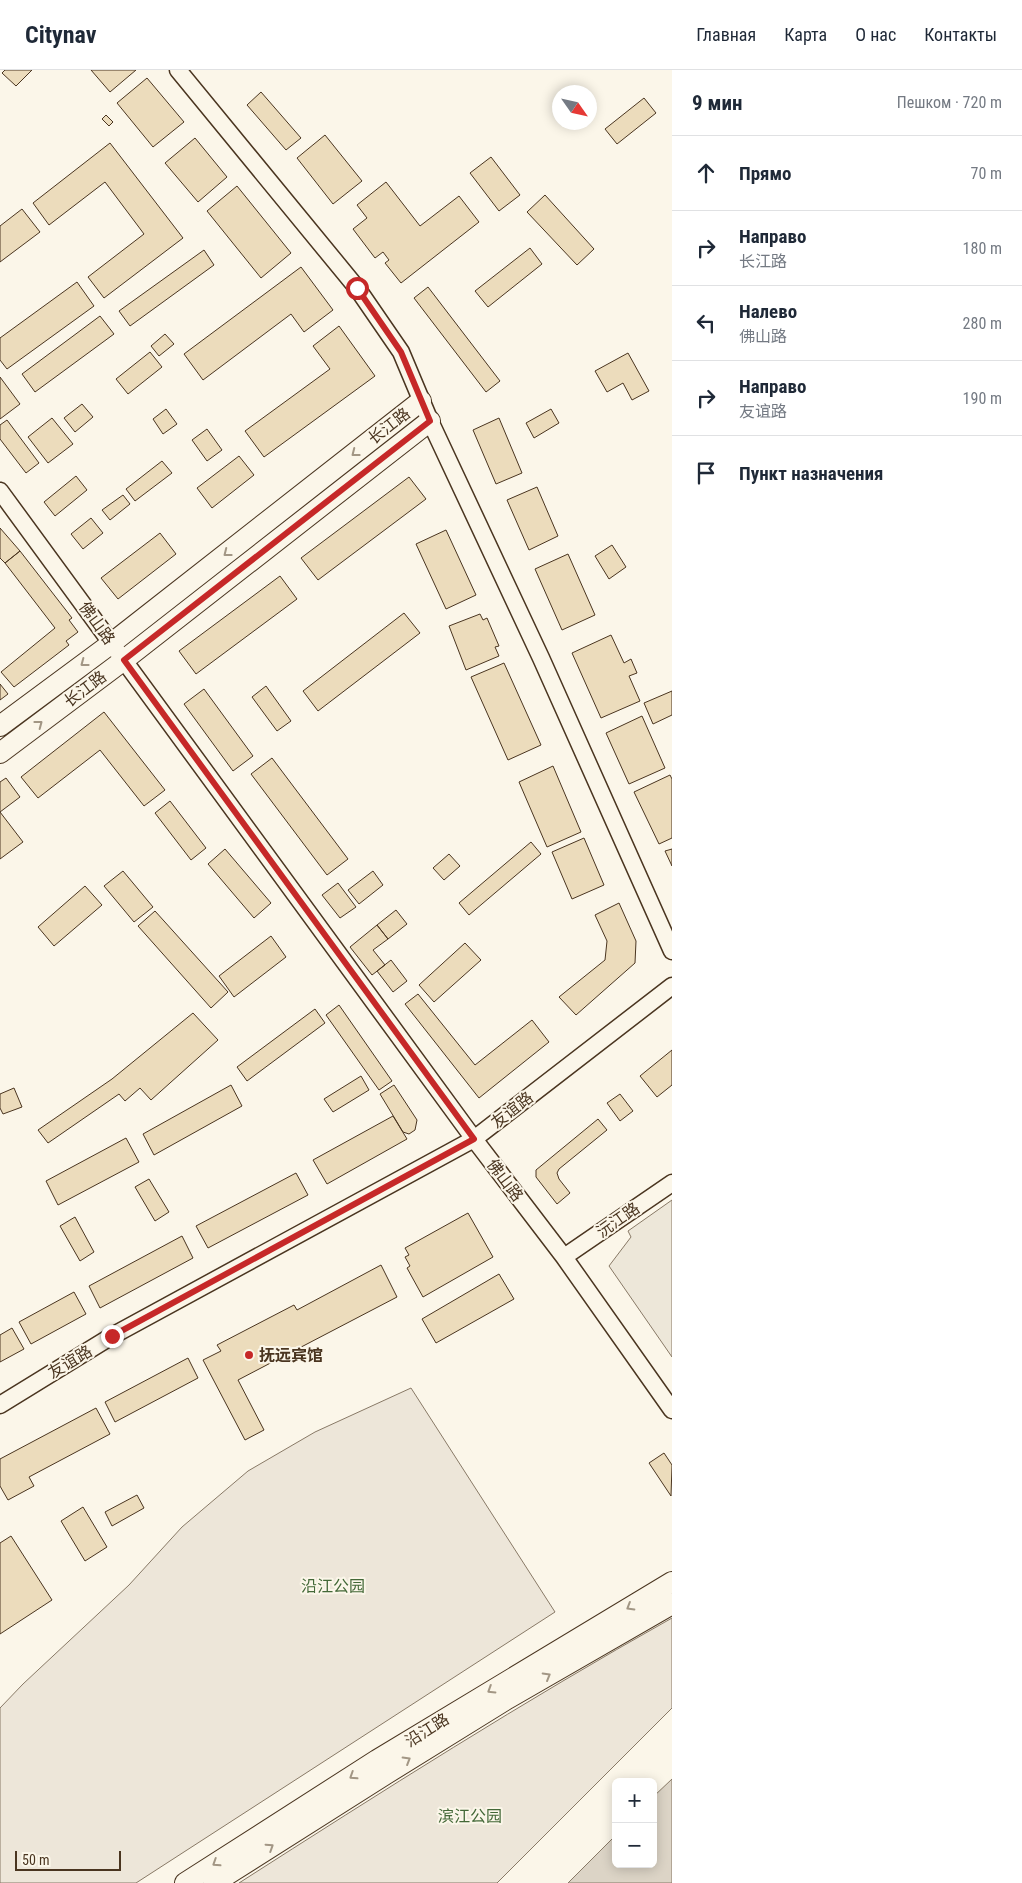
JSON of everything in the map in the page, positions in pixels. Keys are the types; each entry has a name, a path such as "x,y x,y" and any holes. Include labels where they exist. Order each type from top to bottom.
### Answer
{"main road":[{"name":"长江路","path":"0,726 112,643 421,401"},
{"name":"长江路","path":"0,754 124,660 430,421"},
{"name":"沿江路","path":"185,1883 377,1760 672,1582"},
{"path":"214,1883 507,1699 672,1604"}],"street":[{"path":"178,70 357,288 401,352 430,421 541,658 672,951"},
{"name":"佛山路","path":"0,491 474,1139 564,1257 672,1410"},
{"name":"友谊路","path":"0,1405 112,1336 474,1139 672,986"},
{"name":"沅江路","path":"564,1257 672,1183"}],"green space":[{"name":"沿江公园","path":"411,1388 555,1612 136,1883 0,1883 0,1708 129,1585 182,1527 248,1471 315,1432"},
{"name":"滨江公园","path":"672,1618 672,1708 497,1883 239,1883 507,1714"}],"shaded area":[{"path":"672,1200 672,1357 609,1266 631,1237 628,1231"},
{"path":"672,1779 672,1883 568,1883 612,1839 612,1868 657,1868 657,1793"}],"building":[{"path":"5,70 32,70 16,86 2,73"},
{"path":"91,70 136,70 110,92"},
{"path":"147,78 184,122 153,147 117,103"},
{"path":"261,92 301,138 286,150 247,105"},
{"path":"644,98 656,113 617,144 605,129"},
{"path":"106,115 113,122 109,126 102,119"},
{"path":"325,135 362,181 333,204 297,158"},
{"path":"195,138 227,177 198,202 165,163"},
{"path":"110,143 183,238 104,298 88,277 144,234 105,182 49,225 33,203"},
{"path":"491,157 520,195 499,211 470,173"},
{"path":"386,182 420,226 459,196 479,222 401,283 385,263 389,260 383,252 375,258 353,229 367,218 357,205"},
{"path":"237,186 291,253 261,278 207,211"},
{"path":"545,195 594,249 577,265 527,212"},
{"path":"22,209 40,232 0,262 0,226"},
{"path":"530,248 542,264 488,307 475,291"},
{"path":"204,250 214,265 130,326 119,311"},
{"path":"301,267 333,310 304,332 291,314 203,380 184,354"},
{"path":"77,282 94,306 7,369 0,360 0,338"},
{"path":"428,287 500,381 486,392 414,298"},
{"path":"100,316 114,334 35,392 22,374"},
{"path":"339,326 375,376 264,457 245,431 330,369 313,346"},
{"path":"165,334 174,344 159,356 151,346"},
{"path":"150,352 162,367 128,394 116,379"},
{"path":"628,353 649,391 632,400 623,383 607,392 595,371"},
{"path":"0,377 20,404 0,419"},
{"path":"82,404 93,417 75,432 64,418"},
{"path":"166,409 177,424 163,434 153,419"},
{"path":"551,409 559,423 534,438 526,423"},
{"path":"52,418 73,444 48,463 28,437"},
{"path":"499,418 522,473 496,484 473,430"},
{"path":"7,420 39,463 26,473 0,439 0,425"},
{"path":"207,429 222,450 207,461 192,440"},
{"path":"239,456 254,475 212,508 197,488"},
{"path":"162,461 172,473 135,501 126,489"},
{"path":"76,476 87,490 55,516 44,502"},
{"path":"409,477 426,499 318,580 301,558"},
{"path":"537,487 558,536 529,550 507,500"},
{"path":"123,495 130,504 110,520 102,510"},
{"path":"91,518 103,533 83,549 71,534"},
{"path":"0,528 20,551 5,563 0,558"},
{"path":"446,530 476,595 446,609 416,544"},
{"path":"160,533 176,554 118,599 101,578"},
{"path":"612,545 626,567 609,579 595,556"},
{"path":"20,551 72,618 69,620 78,632 66,641 69,645 14,687 1,672 55,628 5,563"},
{"path":"568,554 595,615 562,630 535,569"},
{"path":"280,576 297,599 196,674 179,651"},
{"path":"404,613 420,633 318,711 303,691"},
{"path":"480,614 483,620 487,618 499,646 495,647 499,656 466,670 449,626"},
{"path":"611,635 624,663 631,659 637,673 629,676 640,701 601,718 572,653"},
{"path":"504,663 541,745 508,760 471,677"},
{"path":"0,684 8,694 0,700"},
{"path":"266,686 291,721 277,731 252,697"},
{"path":"204,689 253,756 233,771 184,704"},
{"path":"672,691 672,715 653,724 644,703"},
{"path":"104,712 165,790 144,806 100,750 38,798 21,777"},
{"path":"642,716 665,768 629,784 606,733"},
{"path":"272,758 348,859 327,875 251,774"},
{"path":"553,766 581,832 547,847 519,782"},
{"path":"670,775 672,779 672,838 659,844 634,792"},
{"path":"6,778 20,797 0,812 0,782"},
{"path":"170,801 206,848 191,860 155,813"},
{"path":"0,812 23,842 0,859"},
{"path":"584,838 604,885 572,899 552,852"},
{"path":"531,842 541,854 469,915 459,903"},
{"path":"225,849 271,903 254,918 208,864"},
{"path":"672,849 672,866 665,851"},
{"path":"449,854 460,866 444,880 433,868"},
{"path":"123,871 153,907 134,922 104,886"},
{"path":"373,871 383,885 359,904 348,890"},
{"path":"338,883 356,907 340,918 322,895"},
{"path":"85,886 102,905 54,946 38,927"},
{"path":"619,903 636,941 635,963 576,1015 559,997 605,960 607,941 595,915"},
{"path":"396,910 407,924 388,939 377,925"},
{"path":"155,911 228,992 211,1008 138,926"},
{"path":"377,925 388,939 373,950 385,965 372,975 350,947"},
{"path":"271,936 286,957 234,997 219,976"},
{"path":"465,943 481,960 434,1002 419,985"},
{"path":"391,960 407,981 393,992 377,971"},
{"path":"418,994 475,1065 532,1020 549,1042 479,1098 405,1004"},
{"path":"339,1005 392,1081 379,1090 326,1015"},
{"path":"315,1009 325,1023 247,1081 237,1067"},
{"path":"193,1013 218,1040 151,1100 140,1088 125,1101 119,1094 48,1143 38,1130 112,1079"},
{"path":"672,1050 672,1085 657,1097 640,1076"},
{"path":"361,1076 369,1090 333,1112 324,1099"},
{"path":"231,1085 242,1106 154,1155 143,1134"},
{"path":"394,1085 417,1120 415,1130 409,1134 403,1132 380,1094"},
{"path":"14,1088 22,1107 3,1114 0,1108 0,1094"},
{"path":"620,1094 633,1111 620,1121 607,1103"},
{"path":"393,1116 407,1139 327,1184 313,1160"},
{"path":"598,1119 607,1130 559,1169 557,1173 559,1179 570,1193 557,1204 536,1177 536,1170"},
{"path":"126,1138 139,1162 58,1205 46,1181"},
{"path":"296,1173 308,1195 208,1248 196,1226"},
{"path":"149,1179 169,1212 155,1221 135,1187"},
{"path":"468,1213 493,1257 423,1297 407,1268 410,1266 405,1257 409,1255 405,1248"},
{"path":"75,1217 94,1252 80,1261 60,1226"},
{"path":"182,1236 193,1258 100,1308 89,1286"},
{"name":"抚远宾馆","path":"381,1265 397,1297 238,1380 264,1430 245,1440 203,1360 221,1351 217,1345 294,1305 297,1310"},
{"path":"499,1274 514,1299 436,1343 422,1319"},
{"path":"74,1292 86,1314 31,1344 19,1322"},
{"path":"12,1328 24,1349 0,1362 0,1335"},
{"path":"188,1358 198,1378 115,1422 105,1402"},
{"path":"96,1408 110,1434 29,1477 34,1486 8,1500 0,1486 0,1459"},
{"path":"664,1453 672,1465 671,1496 649,1463"},
{"path":"137,1495 144,1508 112,1526 105,1512"},
{"path":"83,1507 107,1547 85,1561 61,1521"},
{"path":"11,1536 52,1600 0,1634 0,1543"}],"place":[{"name":"抚远宾馆","path":"249,1355"}],"route":[{"path":"112,1336 474,1139 124,660 430,421 401,352 357,288"}]}
